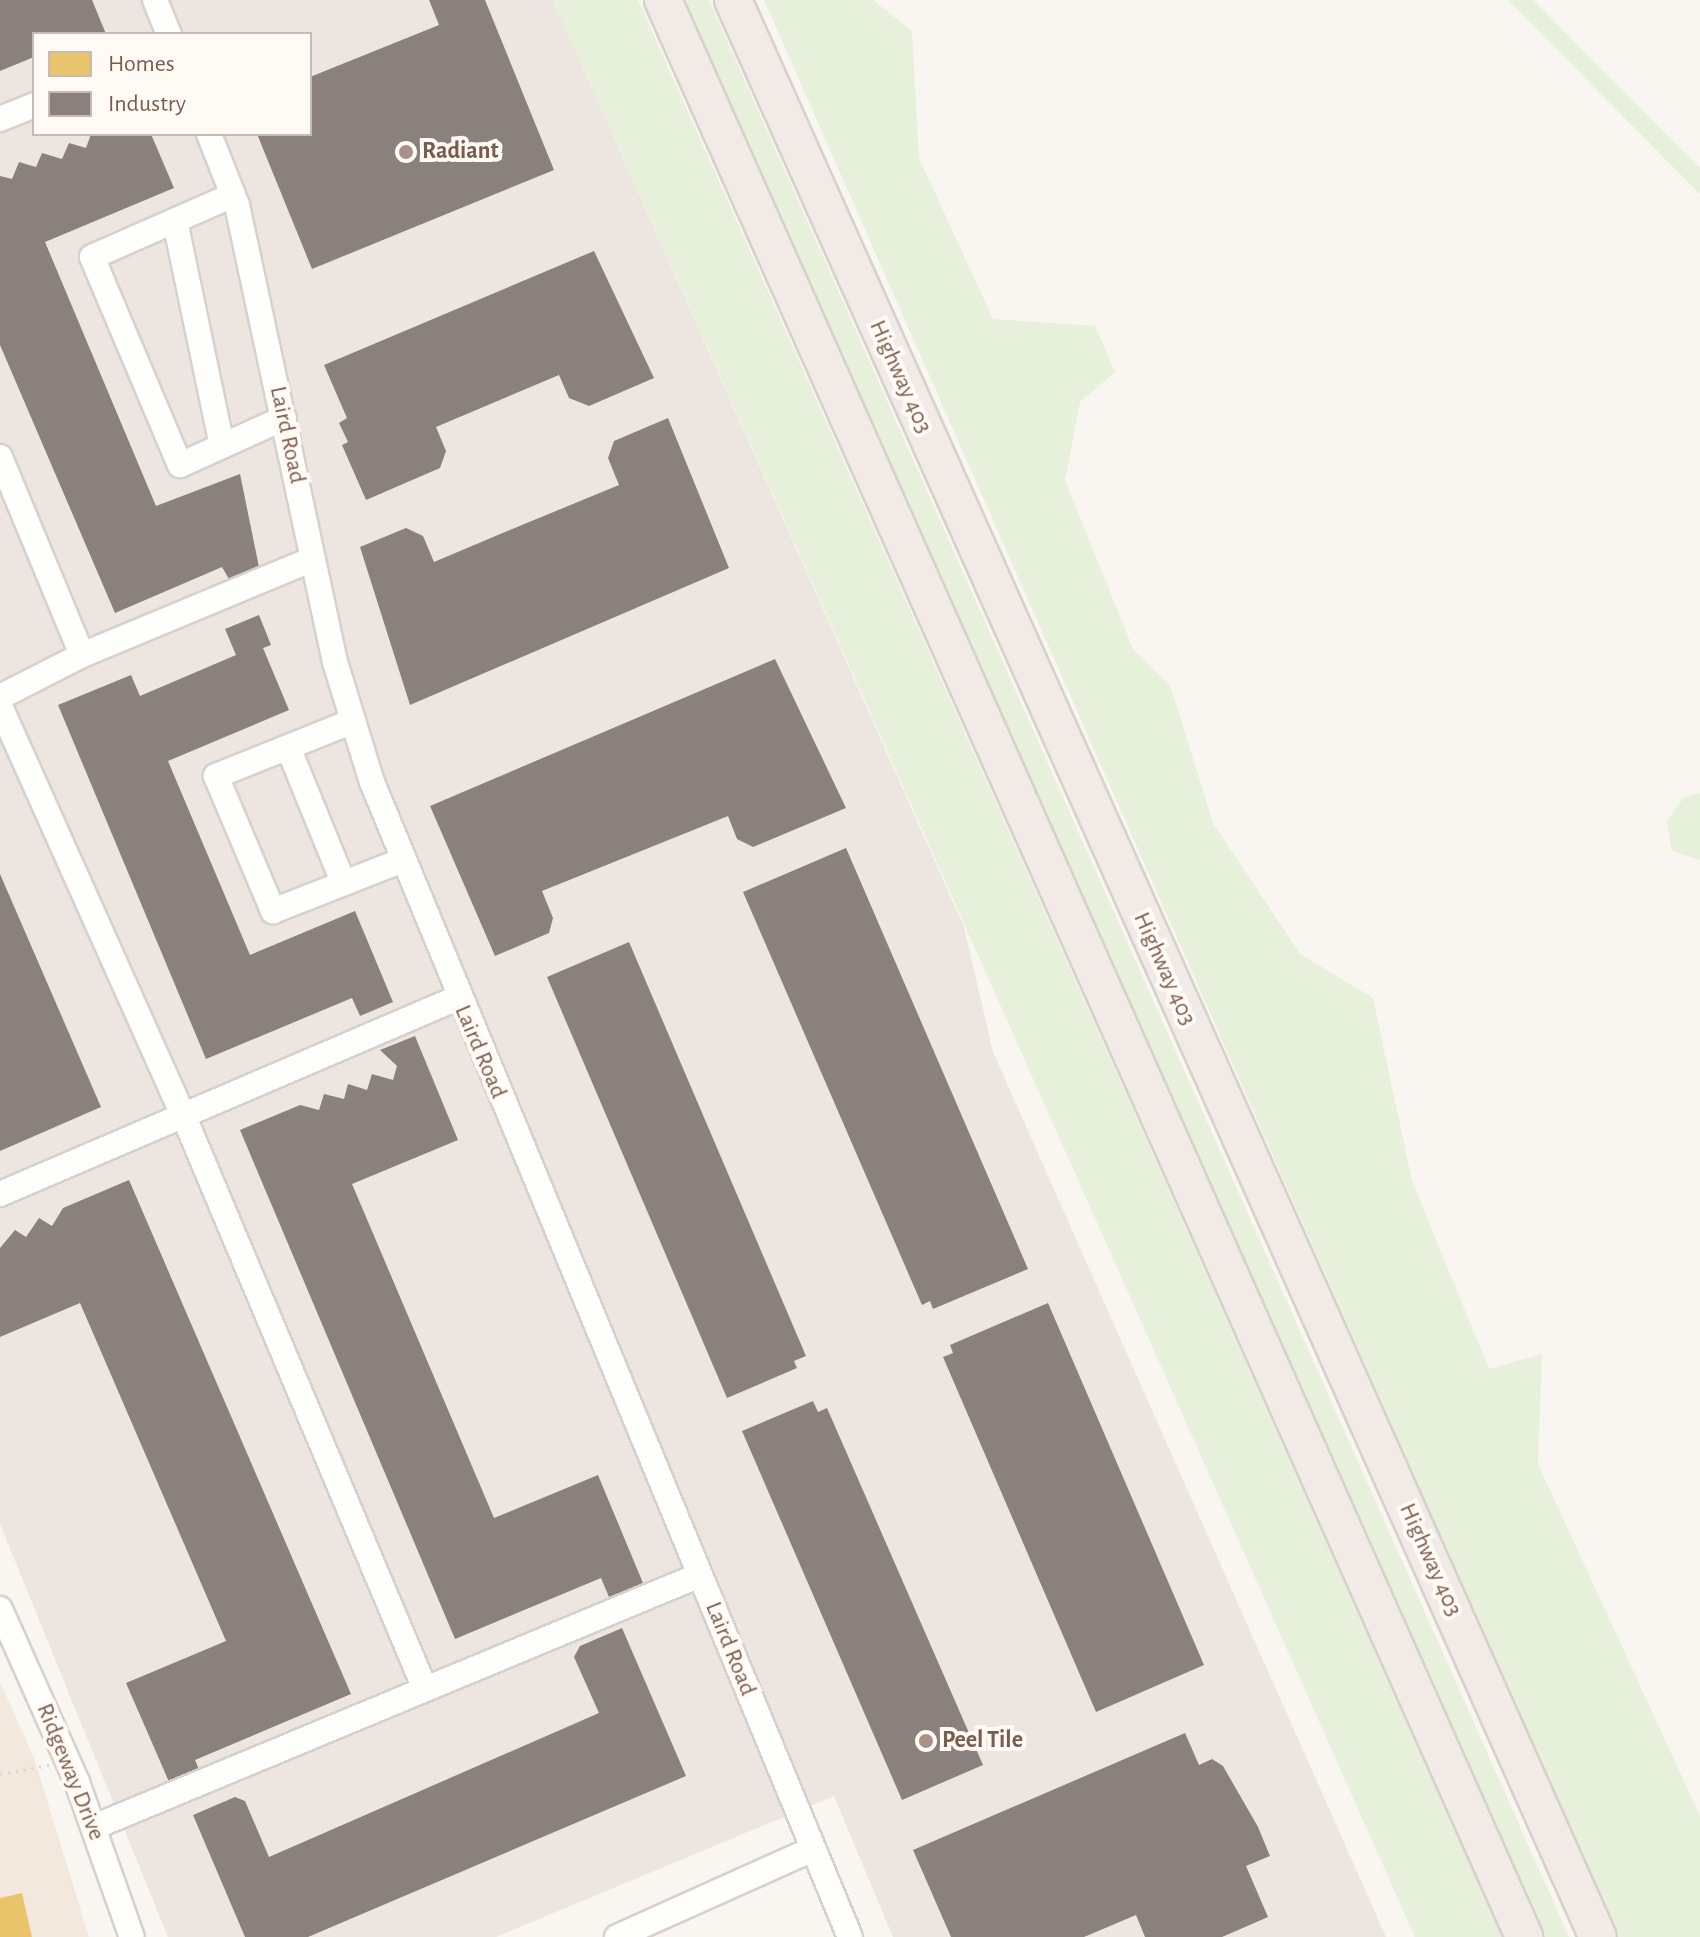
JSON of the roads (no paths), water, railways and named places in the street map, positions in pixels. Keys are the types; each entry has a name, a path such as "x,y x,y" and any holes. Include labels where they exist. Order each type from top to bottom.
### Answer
{"highway":[{"path":"663,0 1524,1937"},
{"name":"Highway 403","path":"733,0 1598,1937"}],"street":[{"path":"155,0 168,32"},
{"path":"0,119 32,106"},
{"name":"Laird Road","path":"210,136 233,195 313,559 353,721 403,860 458,998 850,1937"},
{"path":"233,195 92,257 180,465 284,418"},
{"path":"175,221 222,446"},
{"path":"0,457 82,655"},
{"path":"0,697 82,655 313,559"},
{"path":"0,706 182,1112 425,1689"},
{"path":"353,721 216,776 273,911 403,860"},
{"path":"288,747 343,882"},
{"path":"0,1194 182,1112 458,998"},
{"path":"94,1827 700,1575"},
{"name":"Ridgeway Drive","path":"0,1609 68,1762 132,1937"},
{"path":"617,1937 813,1849"}],"place":[{"name":"Radiant","path":"406,152"},
{"name":"Peel Tile","path":"926,1741"}]}
